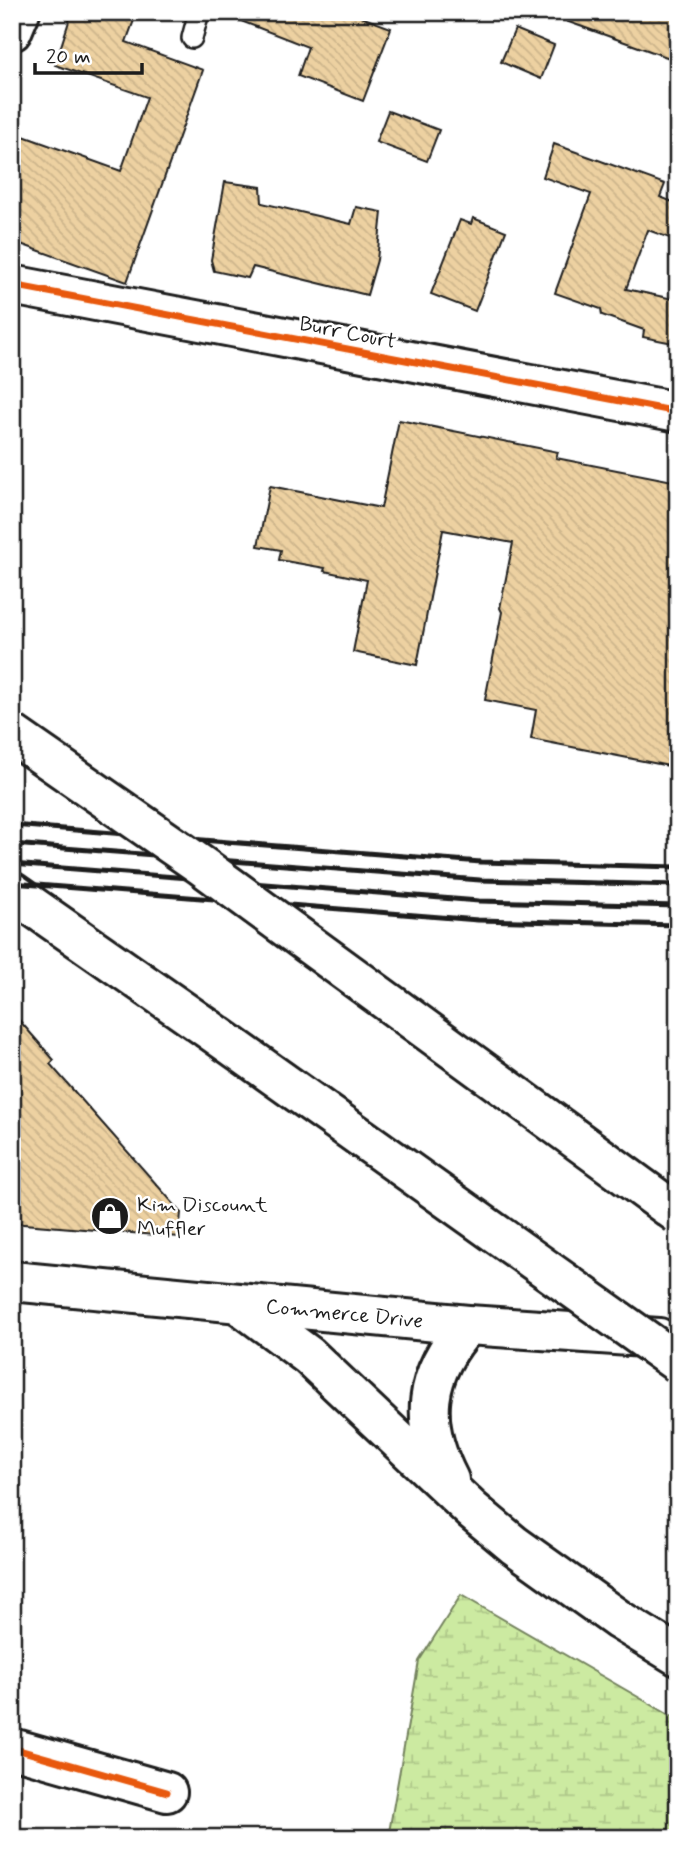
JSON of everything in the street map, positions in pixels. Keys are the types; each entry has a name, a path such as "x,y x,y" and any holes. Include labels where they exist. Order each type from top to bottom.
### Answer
{"main road":[{"path":"12,31 20,12"},
{"name":"Burr Court","path":"12,285 678,412"},
{"path":"12,734 202,866 678,1213"},
{"path":"12,892 678,1363"},
{"name":"Commerce Drive","path":"12,1281 468,1325 678,1339"},
{"path":"239,1304 309,1356 340,1383 472,1510 566,1584 678,1656"},
{"path":"468,1325 453,1342 440,1364 432,1388 430,1413 431,1436 439,1460 452,1485 472,1510"},
{"path":"12,1748 167,1792"}],"lane":[{"path":"192,38 200,12"}],"green space":[{"path":"461,1595 678,1720 678,1838 388,1838 419,1661"}],"building":[{"path":"72,12 137,12 126,42 203,70 127,282 12,241 12,132 121,171 147,97 55,65"},
{"path":"223,12 348,12 391,28 363,101 298,76 308,47"},
{"path":"553,12 678,12 678,61 552,16"},
{"path":"515,29 554,45 541,79 501,62"},
{"path":"388,111 439,130 427,161 376,142"},
{"path":"554,144 665,184 660,197 678,204 678,241 648,230 626,289 678,300 678,344 643,337 644,330 602,315 601,309 555,293 591,194 543,177"},
{"path":"225,182 261,187 262,203 351,224 356,207 382,212 377,260 367,295 253,267 248,278 214,271 211,260"},
{"path":"473,218 506,231 475,311 431,294 460,220 471,224"},
{"path":"399,420 558,452 556,458 678,482 678,735 675,734 669,766 531,739 536,710 485,700 513,543 443,530 417,665 353,652 367,580 324,571 325,568 279,560 281,550 258,546 270,486 381,508"},
{"path":"12,1012 54,1060 50,1064 181,1212 179,1237 12,1223"}],"railway":[{"path":"12,825 481,862 678,867"},
{"path":"12,844 480,880 678,885"},
{"path":"12,864 479,901 678,906"},
{"path":"12,883 478,920 678,925"}],"cycle path":[{"path":"12,285 678,412"},
{"path":"12,1748 167,1792"}],"place":[{"name":"Kim Discount Muffler","path":"110,1216"}]}
